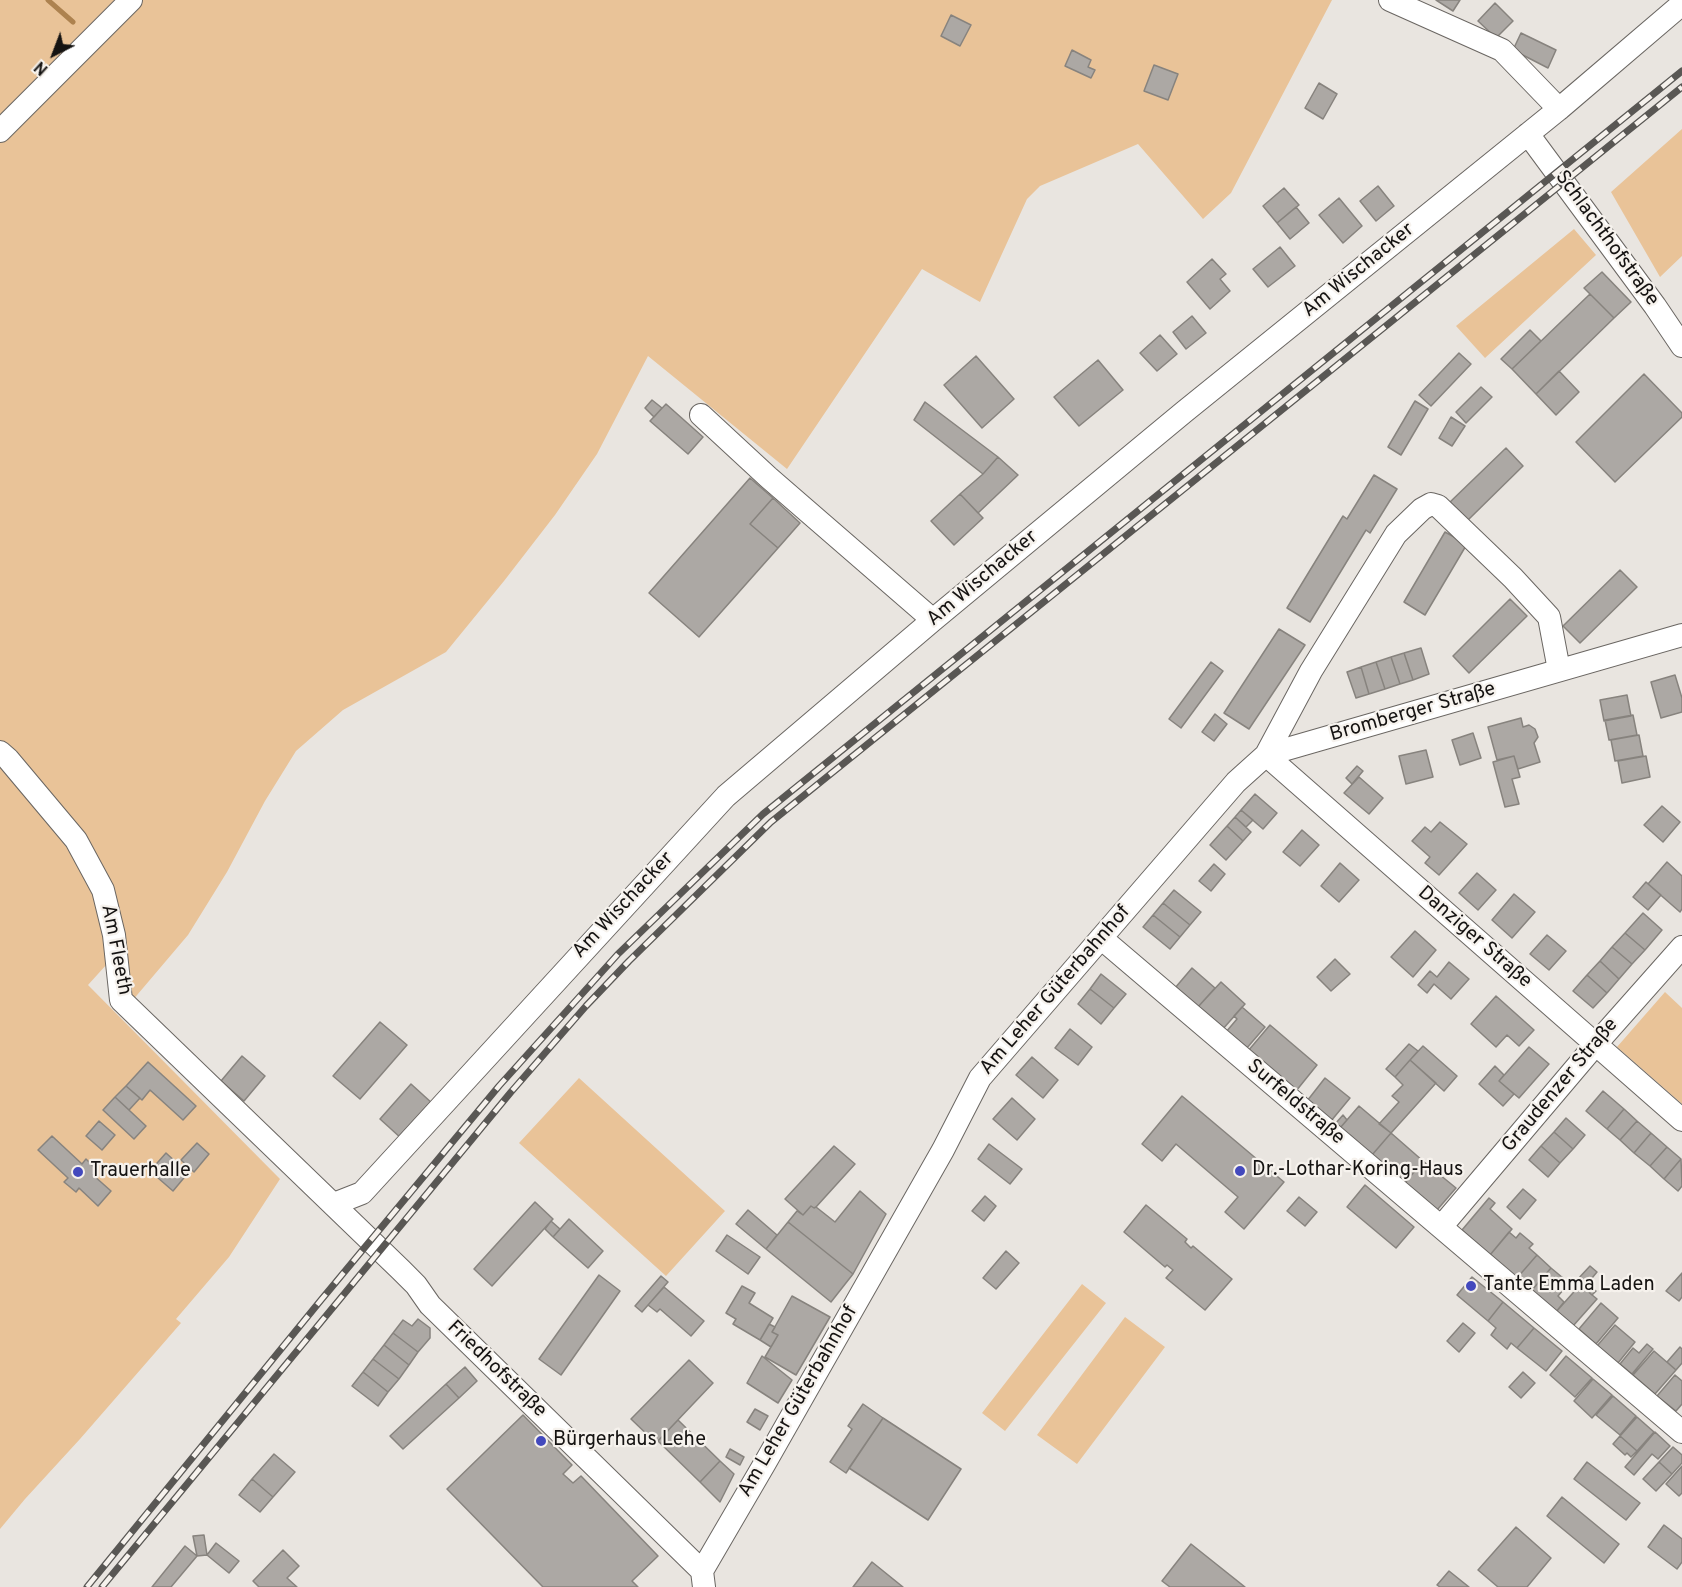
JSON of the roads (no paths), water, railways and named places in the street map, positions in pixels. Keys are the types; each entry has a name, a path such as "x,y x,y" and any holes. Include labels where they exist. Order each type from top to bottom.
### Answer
{"street":[{"path":"0,131 130,0"},
{"path":"1390,0 1502,50 1559,109"},
{"name":"Am Wischacker","path":"334,1204 362,1193 726,796 933,620 1193,405 1559,109 1682,4"},
{"name":"Schlachthofstraße","path":"1528,134 1682,346"},
{"path":"700,415 933,620"},
{"name":"Am Leher Güterbahnhof","path":"703,1579 765,1463 943,1150 980,1078 1236,782 1266,755 1311,671 1396,534 1422,509 1431,504 1438,506 1513,578 1549,617 1559,670"},
{"name":"Bromberger Straße","path":"1266,755 1682,635"},
{"name":"Am Fleeth","path":"0,752 76,840 103,890 114,935 121,1000 334,1204"},
{"name":"Danziger Straße","path":"1266,755 1682,1120"},
{"name":"Surfeldstraße","path":"1101,938 1682,1432"},
{"name":"Graudenzer Straße","path":"1442,1227 1596,1044 1682,947"},
{"name":"Friedhofstraße","path":"334,1204 416,1285 430,1305 703,1579"}],"waterway":[{"path":"48,0 73,22"}],"railway":[{"path":"87,1587 499,1086 618,954 763,814 1682,71"},
{"path":"102,1587 511,1092 586,1006 771,822 1682,87"}],"place":[{"name":"Dr.-Lothar-Koring-Haus","path":"1240,1171"},
{"name":"Trauerhalle","path":"78,1172"},
{"name":"Tante Emma Laden","path":"1471,1286"},
{"name":"Bürgerhaus Lehe","path":"541,1441"}]}
